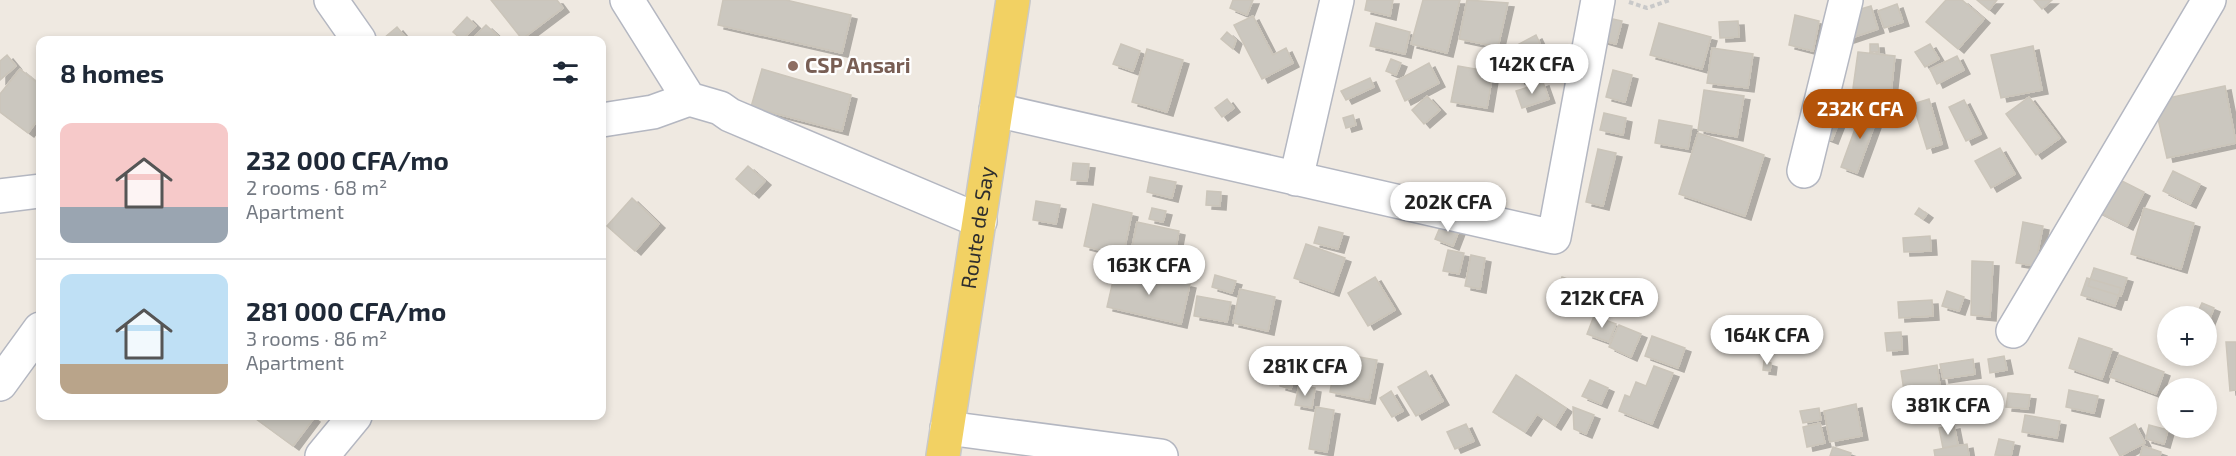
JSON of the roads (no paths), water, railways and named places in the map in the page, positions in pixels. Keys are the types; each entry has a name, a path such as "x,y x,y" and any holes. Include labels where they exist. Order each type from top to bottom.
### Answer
{"main road":[{"name":"Route de Say","path":"945,442 1013,0"}],"street":[{"path":"331,0 356,36"},
{"path":"627,0 689,99"},
{"path":"1296,179 1337,0"},
{"path":"996,110 1554,237 1598,0"},
{"path":"1804,171 1846,0"},
{"path":"2013,331 2209,0"},
{"path":"607,125 689,99 720,108 730,116 980,221"},
{"path":"0,196 36,192"},
{"path":"0,384 36,334"},
{"path":"322,456 352,420"},
{"path":"945,442 1161,456"}],"place":[{"name":"CSP Ansari","path":"793,66"}]}
